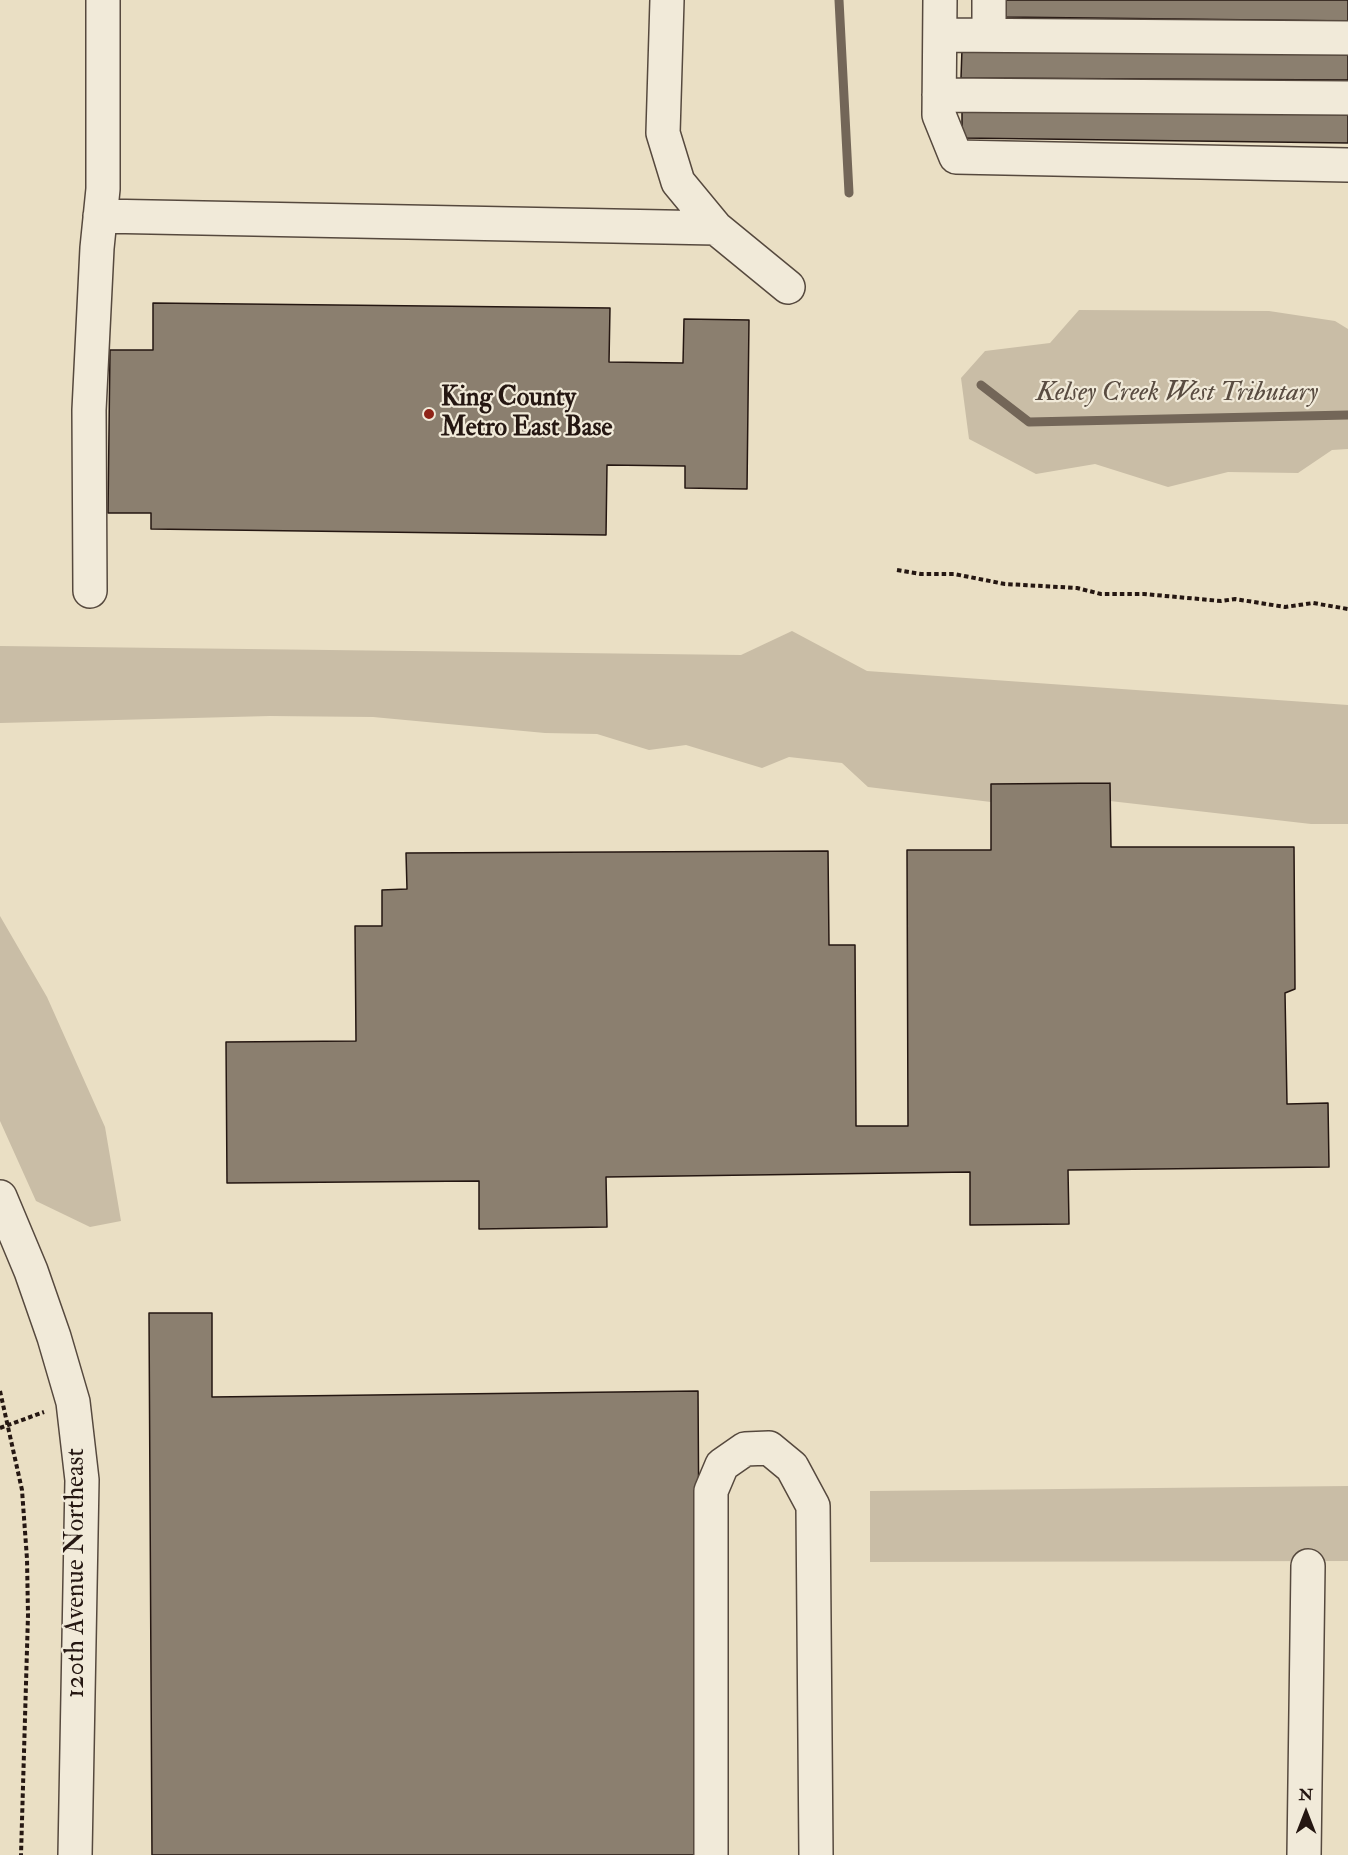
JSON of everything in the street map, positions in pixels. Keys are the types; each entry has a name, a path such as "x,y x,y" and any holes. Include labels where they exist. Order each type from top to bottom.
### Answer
{"street":[{"path":"90,591 89,410 103,189 103,0"},
{"path":"667,0 663,133 678,182 716,228 788,287"},
{"path":"940,0 939,115 956,157 1348,165"},
{"path":"989,0 989,35"},
{"path":"940,34 1348,38"},
{"path":"939,95 1348,98"},
{"path":"100,216 716,228"},
{"name":"120th Avenue Northeast","path":"0,1197 31,1271 73,1402 81,1480 75,1855"},
{"path":"711,1855 711,1491 722,1465 745,1449 769,1448 792,1467 813,1506 816,1855"},
{"path":"1304,1855 1308,1566"}],"path":[{"path":"897,570 921,574 954,574 1005,584 1077,588 1101,594 1144,594 1221,601 1235,598 1285,607 1313,603 1348,609"},
{"path":"0,1391 22,1490 27,1559 28,1615 21,1855"},
{"path":"0,1428 73,1402"}],"shaded area":[{"path":"1079,310 1269,311 1335,321 1348,329 1348,449 1332,450 1298,473 1228,472 1168,487 1095,464 1036,474 969,439 961,378 985,351 1050,343"},
{"path":"792,631 867,671 1348,705 1348,824 1311,824 1110,801 1110,783 991,784 991,802 868,787 842,763 789,757 762,768 686,745 649,750 597,734 545,733 373,717 270,716 0,723 0,646 741,655"},
{"path":"0,916 47,997 105,1127 121,1221 90,1227 36,1201 0,1121"},
{"path":"1348,1486 1348,1561 870,1562 870,1491"}],"building":[{"path":"1003,0 1348,0 1348,21 1003,17"},
{"path":"962,49 1348,51 1348,80 961,78"},
{"path":"962,109 1348,113 1348,143 962,138"},
{"name":"King County Metro East Base","path":"153,303 610,308 609,362 683,363 684,319 749,320 747,489 685,488 685,466 607,465 606,535 151,529 151,513 108,513 110,350 153,350"},
{"path":"1110,783 1111,847 1294,847 1295,989 1285,993 1287,1104 1328,1103 1329,1167 1068,1170 1069,1224 970,1225 970,1172 606,1177 607,1227 479,1229 479,1181 227,1183 226,1042 356,1041 355,926 382,926 382,890 407,889 406,853 828,851 829,945 855,945 856,1126 908,1126 907,850 991,850 991,784"},
{"path":"149,1313 212,1313 212,1397 698,1391 701,1855 152,1855"}],"waterway":[{"name":"Kelsey Creek West Tributary","path":"839,0 849,193"},
{"name":"Kelsey Creek West Tributary","path":"981,385 1029,422 1348,415"}],"place":[{"name":"King County Metro East Base","path":"429,414"}]}
